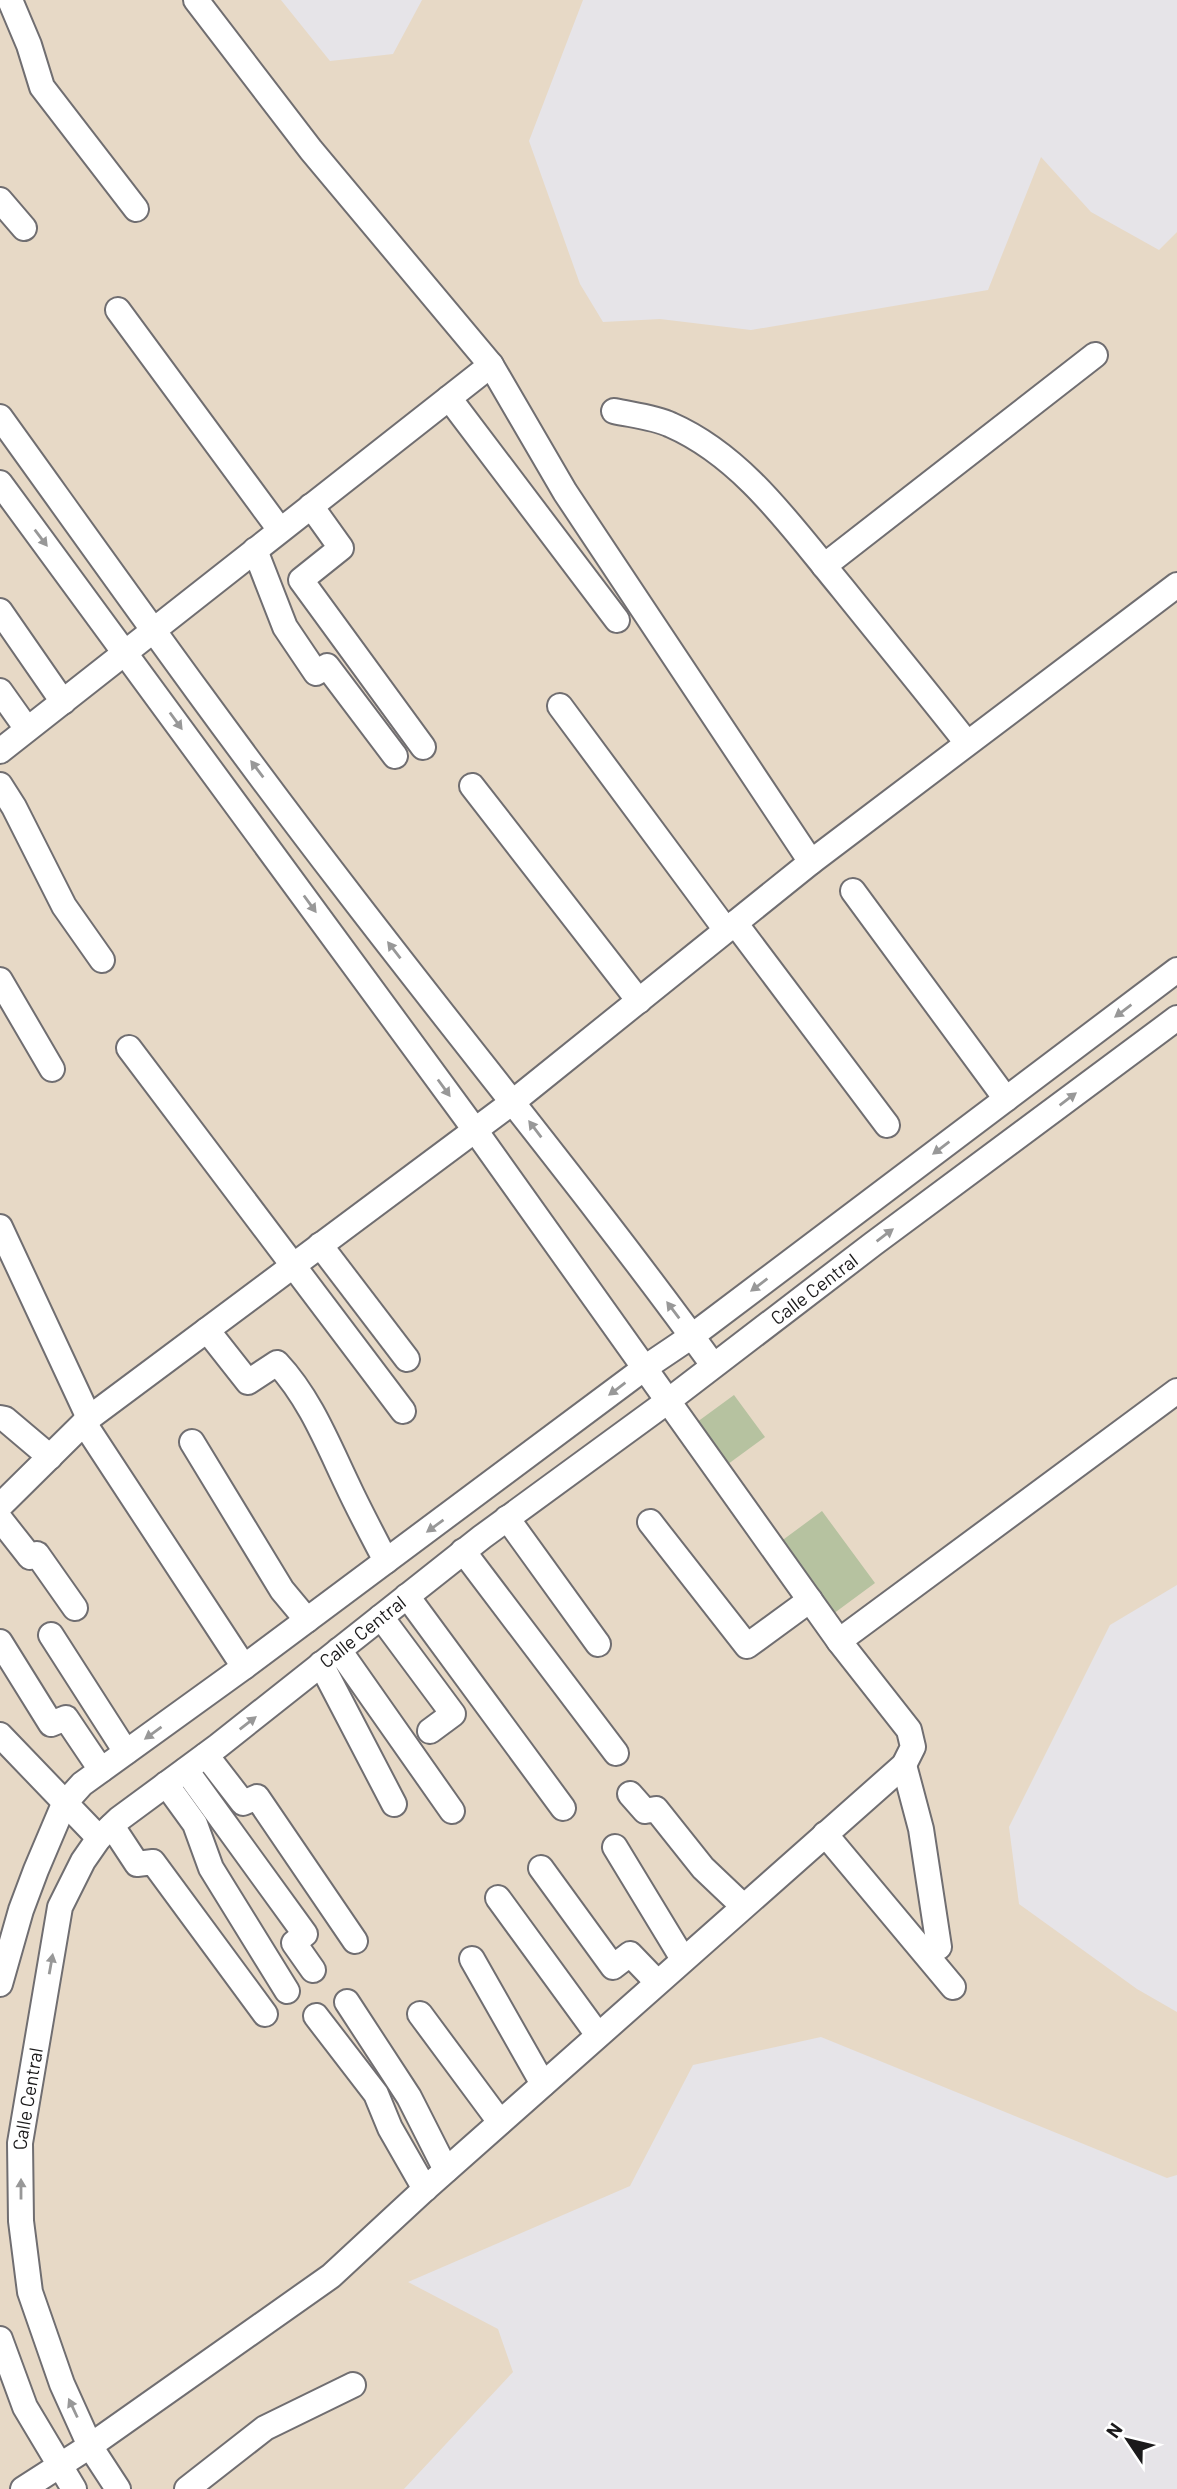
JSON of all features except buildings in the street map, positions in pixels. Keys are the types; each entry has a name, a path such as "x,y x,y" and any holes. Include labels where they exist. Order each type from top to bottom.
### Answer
{"street":[{"path":"10,0 34,58 42,87 136,209"},
{"path":"196,0 311,150 491,365 565,492 811,862"},
{"path":"0,200 24,228"},
{"path":"118,310 280,530"},
{"path":"824,566 1094,355"},
{"path":"0,751 491,365"},
{"path":"449,398 617,620"},
{"path":"614,411 670,424 734,464 824,566 967,743"},
{"path":"0,417 153,630 342,884 514,1101 713,1365"},
{"path":"0,483 475,1130 839,1641 909,1730 913,1747 904,1765 446,2170 331,2276 90,2446 23,2489"},
{"path":"311,506 341,548 301,580 423,747"},
{"path":"255,550 285,627 316,673 327,666 395,756"},
{"path":"0,1506 86,1421 514,1101 811,862 1177,585"},
{"path":"0,611 63,702"},
{"path":"0,691 27,729"},
{"path":"560,706 887,1125"},
{"path":"0,785 15,807 64,906 102,960"},
{"path":"472,786 639,1000"},
{"path":"853,891 1006,1099"},
{"name":"Calle Central","path":"0,1984 21,1910 64,1804 82,1784 244,1667 646,1367 692,1336 1177,970"},
{"path":"0,979 52,1069"},
{"name":"Calle Central","path":"118,2489 90,2446 62,2384 30,2292 21,2221 20,2143 60,1907 83,1861 105,1832 472,1544 668,1401 1177,1018"},
{"path":"129,1048 403,1411"},
{"path":"0,1227 86,1421 244,1667"},
{"path":"320,1245 407,1359"},
{"path":"206,1330 248,1382 277,1363 287,1374 314,1414 386,1562"},
{"path":"839,1641 1175,1396"},
{"path":"0,1418 5,1419 50,1457"},
{"path":"192,1443 282,1590 307,1620"},
{"path":"460,1507 472,1544 616,1753"},
{"path":"508,1518 598,1644"},
{"path":"0,1519 30,1557 37,1554 75,1608"},
{"path":"650,1522 747,1646 810,1600"},
{"path":"407,1596 563,1808"},
{"path":"381,1617 453,1714 430,1731"},
{"path":"51,1635 126,1752"},
{"path":"0,1642 51,1724 66,1718 101,1770"},
{"path":"330,1657 394,1804"},
{"path":"330,1657 452,1811"},
{"path":"0,1735 64,1804 105,1832 138,1864 153,1862 265,2014"},
{"path":"904,1765 921,1829 939,1947"},
{"path":"186,1770 243,1803 257,1797 355,1941"},
{"path":"186,1770 305,1934 294,1943 313,1970"},
{"path":"186,1770 195,1824 211,1868 287,1991"},
{"path":"630,1794 645,1811 656,1809 703,1868 743,1906"},
{"path":"825,1834 953,1987"},
{"path":"615,1847 683,1959"},
{"path":"541,1868 613,1967 630,1954 657,1982"},
{"path":"498,1898 598,2035"},
{"path":"472,1959 543,2084"},
{"path":"347,2002 409,2097 446,2170"},
{"path":"420,2014 500,2122"},
{"path":"316,2015 376,2094 390,2129 425,2189"},
{"path":"0,2339 25,2407 74,2489"},
{"path":"187,2489 265,2428 353,2385"}],"shaded area":[{"path":"0,0 281,0 330,61 393,54 422,0 583,0 529,141 580,284 603,322 660,319 751,330 988,290 1041,157 1091,212 1159,250 1177,232 1177,1585 1110,1625 1009,1827 1019,1904 1137,1989 1177,2012 1177,2175 1167,2178 821,2037 693,2065 630,2186 408,2282 498,2329 513,2372 404,2489 0,2489"}],"green space":[{"path":"734,1395 765,1437 724,1467 693,1425"},
{"path":"822,1511 875,1583 833,1614 780,1542"}]}
